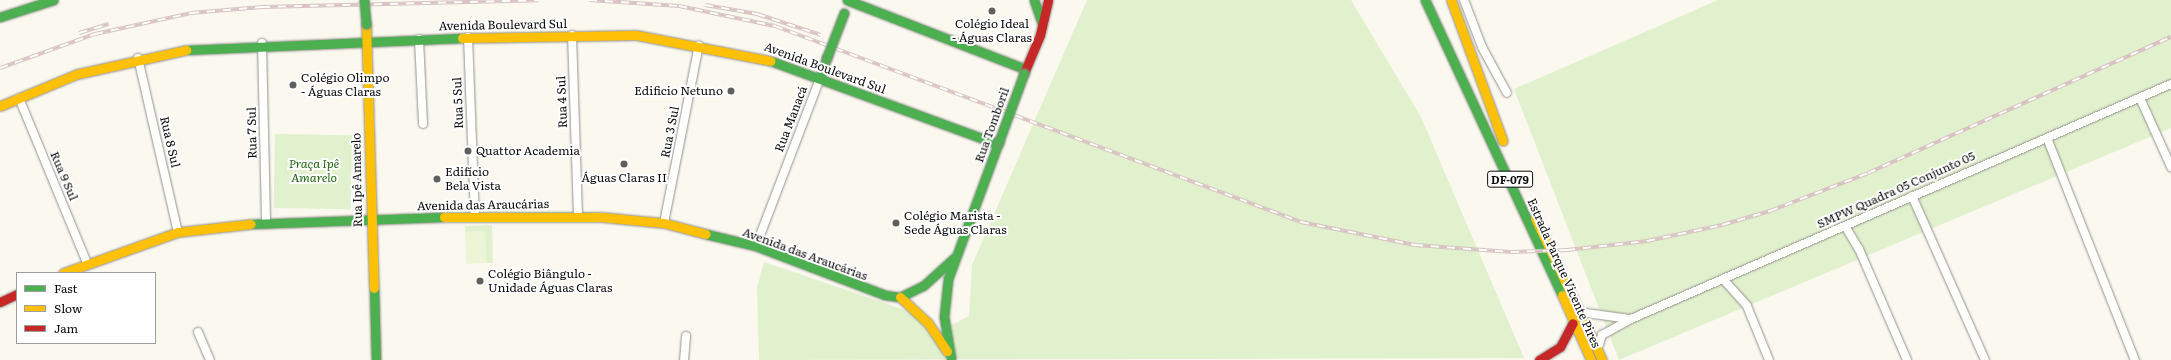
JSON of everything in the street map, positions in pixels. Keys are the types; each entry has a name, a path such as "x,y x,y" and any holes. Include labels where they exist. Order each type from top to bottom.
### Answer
{"main road":[{"path":"0,17 53,0"},
{"name":"Rua Ipê Amarelo","path":"364,0 366,24 370,219 376,360"},
{"path":"848,0 1025,71"},
{"name":"Rua Manacá","path":"820,78 848,0"},
{"path":"1034,0 1042,26"},
{"name":"Rua Tomboril","path":"951,359 944,303 954,258 1042,26 1048,0"},
{"name":"Estrada Parque Vicente Pires","path":"1425,0 1492,138 1573,323 1591,360"},
{"name":"Estrada Parque Vicente Pires","path":"1451,0 1499,132 1600,357"},
{"name":"Avenida Boulevard Sul","path":"0,106 77,74 138,58 262,43 572,35 636,35 760,57 998,142"},
{"name":"Avenida das Araucárias","path":"65,272 87,263 178,232 266,223 474,216 578,216 664,223 756,246 885,295 900,297"},
{"name":"Rua Tomboril","path":"951,359 928,323 900,297 923,286 954,258"},
{"path":"0,302 16,294"},
{"path":"1539,360 1560,347 1573,323"}],"street":[{"path":"1464,0 1482,47 1507,93"},
{"name":"Rua 4 Sul","path":"572,35 578,216"},
{"name":"Rua 5 Sul","path":"468,38 474,216"},
{"path":"419,39 423,124"},
{"name":"Rua 7 Sul","path":"262,43 266,223"},
{"name":"Rua 3 Sul","path":"664,223 699,45"},
{"name":"Rua 8 Sul","path":"138,58 178,232"},
{"name":"Rua Manacá","path":"756,246 820,78"},
{"name":"SMPW Quadra 05 Conjunto 05","path":"1600,357 1602,335 1631,319 2171,84"},
{"name":"Rua 9 Sul","path":"19,98 87,263"},
{"path":"2140,98 2171,167"},
{"path":"2047,138 2134,360"},
{"path":"1912,196 1985,360"},
{"path":"1845,226 1859,249 1907,360"},
{"path":"1723,280 1747,306 1770,360"},
{"name":"SMPW Quadra 05 Conjunto 05","path":"1579,312 1605,318 1631,319"},
{"path":"198,332 210,360"},
{"path":"684,360 686,336"}],"green space":[{"path":"1087,0 1351,0 1421,117 1524,358 759,360 757,288 764,262 911,312 933,335 969,316 972,265"},
{"path":"1718,0 2171,0 2171,128 1619,360 1514,89"},
{"name":"Praça Ipê Amarelo","path":"275,134 352,135 351,209 274,208"},
{"path":"492,225 493,263 486,263 485,232 465,232 465,226"},
{"path":"485,231 486,263 466,264 465,232"}],"railway":[{"path":"0,68 95,34 191,13 262,7 539,0"},
{"path":"589,0 679,6 775,26 1301,222 1415,245 1511,252 1567,250 1647,241 1722,225 1770,211 1868,173 2171,37"},
{"path":"705,5 757,14 821,35"},
{"path":"79,33 109,24"}],"traffic: fast":[{"path":"0,17 53,0"},
{"path":"364,0 366,24"},
{"path":"847,0 1025,69"},
{"path":"1034,0 1042,23"},
{"path":"1425,0 1562,295"},
{"path":"827,57 844,13"},
{"path":"186,50 462,38"},
{"path":"820,78 827,57"},
{"path":"771,61 998,144"},
{"path":"999,141 1024,73"},
{"path":"951,358 944,317 948,279 999,141"},
{"path":"251,224 444,217"},
{"path":"706,234 756,246 885,295 900,297 923,286 954,258"},
{"path":"374,288 376,360"}],"traffic: slow":[{"path":"1451,0 1503,141"},
{"path":"366,24 374,288"},
{"path":"462,38 636,35 771,61"},
{"path":"0,106 77,74 186,50"},
{"path":"444,217 601,217 664,223 706,234"},
{"path":"1535,218 1602,360"},
{"path":"66,272 178,232 251,224"},
{"path":"1562,295 1591,360"},
{"path":"900,297 928,323 947,351"}],"traffic: jam":[{"path":"1024,73 1040,35 1048,0"},
{"path":"0,302 16,294"},
{"path":"1539,360 1560,347 1573,323"}],"place":[{"name":"Colégio Ideal - Águas Claras","path":"992,11"},
{"name":"Colégio Olimpo - Águas Claras","path":"293,85"},
{"name":"Edificio Netuno","path":"731,91"},
{"name":"Quattor Academia","path":"468,151"},
{"name":"Águas Claras II","path":"624,164"},
{"name":"Edifício Bela Vista","path":"437,179"},
{"name":"Colégio Marista - Sede Águas Claras","path":"896,223"},
{"name":"Colégio Biângulo - Unidade Águas Claras","path":"480,281"}]}
